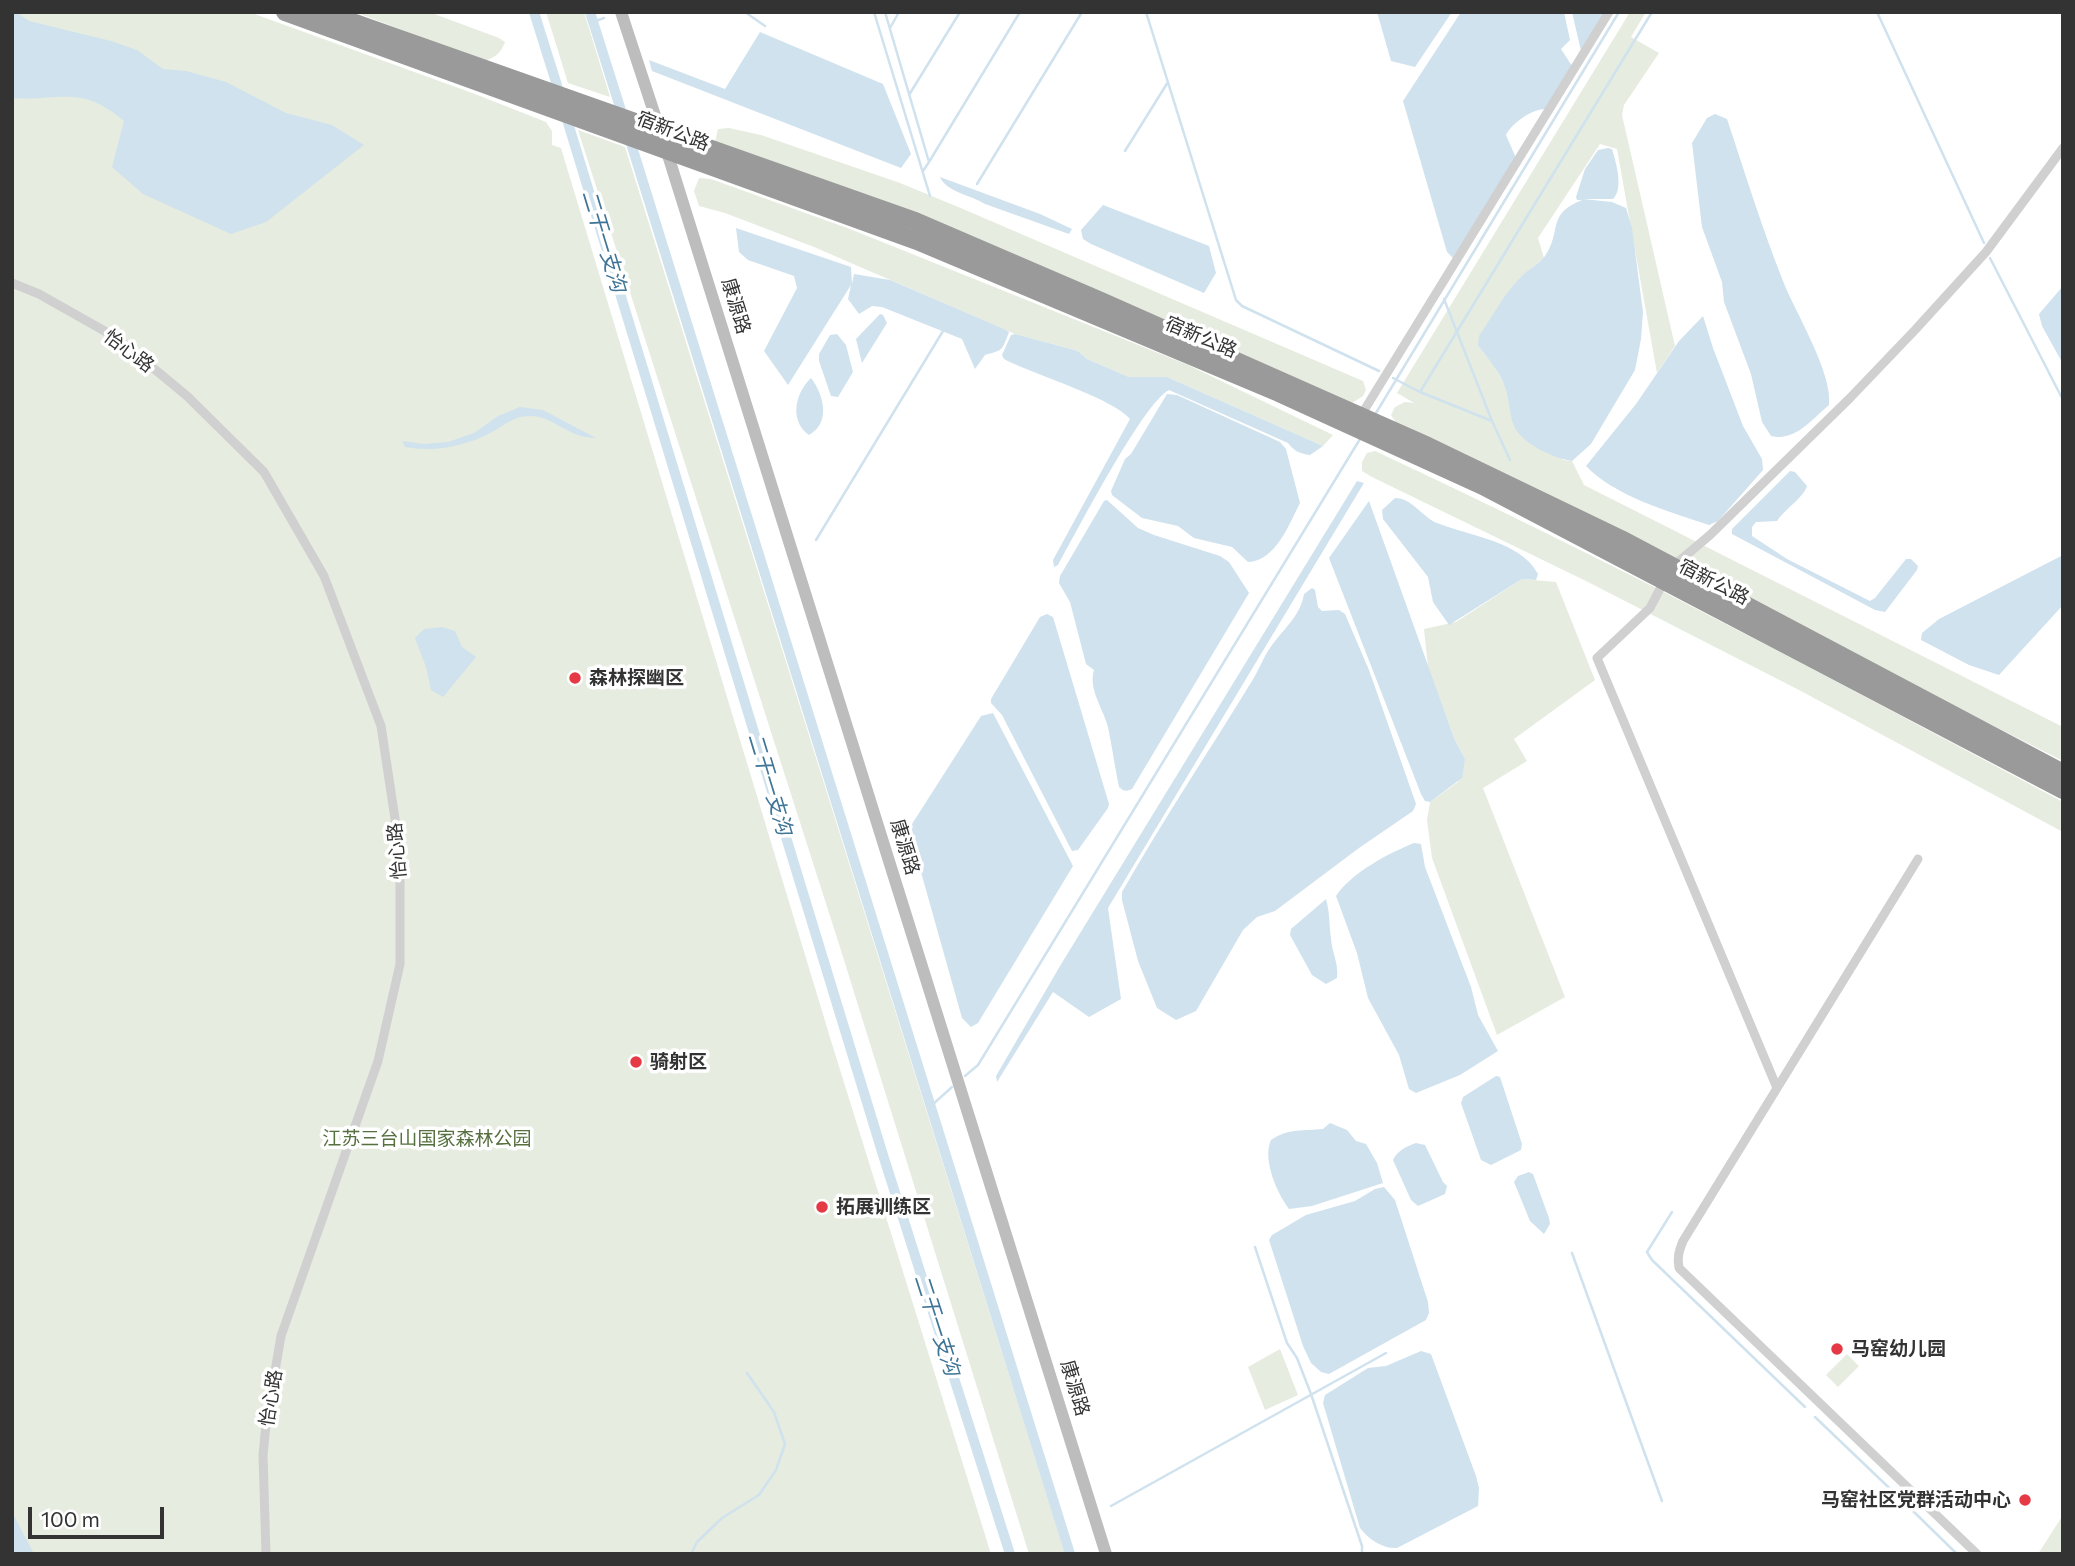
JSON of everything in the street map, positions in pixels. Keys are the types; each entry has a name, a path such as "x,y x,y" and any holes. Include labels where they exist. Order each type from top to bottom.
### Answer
{"highway":[{"name":"宿新公路","path":"285,12 632,130 667,152 917,241 1279,393 1428,446 1668,573 2063,790"},
{"name":"宿新公路","path":"324,12 557,103"},
{"name":"宿新公路","path":"632,130 660,132 915,221 1356,421"},
{"name":"宿新公路","path":"1668,573 2063,773"}],"street":[{"path":"621,12 660,132"},
{"path":"1356,421 1609,12"},
{"name":"康源路","path":"660,132 1106,1554"},
{"path":"1777,1088 1597,658 1650,608 1668,573 1850,398 1986,252 2063,148"},
{"name":"怡心路","path":"12,283 38,294 117,338 187,396 264,472 324,576 381,726 400,852 400,964 378,1061 281,1336 263,1455 266,1554"},
{"path":"1918,859 1683,1241 1678,1251 1679,1268 1977,1554"}],"green space":[{"name":"江苏三台山国家森林公园","path":"12,12 249,12 475,94 546,122 552,131 552,145 561,148 832,1044 991,1554 12,1554"},
{"path":"355,12 429,12 505,42 497,55 484,61"},
{"path":"546,12 584,12 610,97 568,83"},
{"path":"1630,12 1646,12 1631,37 1659,53 1624,105 1622,115 1675,346 1657,373 1617,149 1600,144 1538,238 1544,258 1521,277 1478,346 1494,365 1505,386 1563,460 1572,461 1584,485 2063,727 2063,761 1396,423 1391,415 1395,407 1405,402 1414,403 1397,393"},
{"path":"729,128 761,135 900,183 1363,381 1366,390 1363,396 1352,403 715,142 718,129"},
{"path":"578,130 625,147 1065,1554 1029,1554 839,944"},
{"path":"699,178 711,179 850,229 1188,365 1333,435 1323,446 1167,377 1129,377 1087,359 1078,351 1015,334 814,247 725,213 699,206 694,191"},
{"path":"1375,451 1635,578 2063,802 2063,832 1799,690 1586,581 1372,477 1362,471 1362,462 1367,453"},
{"path":"1522,579 1556,582 1595,680 1514,739 1527,761 1483,788 1565,997 1497,1035 1432,858 1427,820 1430,802 1458,782 1465,759 1454,738 1428,667 1424,629 1456,622"},
{"path":"1280,1349 1298,1395 1265,1410 1248,1367"},
{"path":"1847,1354 1859,1366 1838,1387 1826,1375"},
{"path":"2063,1515 2063,1554 2038,1554"}],"water":[{"path":"12,12 29,21 137,50 163,69 186,71 226,82 286,113 332,125 364,145 266,222 231,234 143,194 112,167 124,121 109,110 83,98 12,98"},
{"path":"1377,12 1452,12 1415,67 1391,61"},
{"path":"1461,12 1564,12 1570,40 1561,49 1572,66 1546,109 1523,117 1506,135 1516,158 1453,258 1447,252 1403,101"},
{"path":"1572,12 1607,12 1581,51"},
{"path":"760,32 883,84 911,154 901,168 652,71 649,60 725,89"},
{"path":"1715,114 1727,119 1775,261 1812,343 1829,392 1829,405 1803,428 1788,436 1771,436 1762,422 1751,374 1724,302 1722,282 1702,227 1692,143 1707,118"},
{"path":"1612,149 1617,168 1619,182 1616,194 1613,199 1583,199 1612,202 1626,208 1632,228 1643,312 1641,339 1635,370 1591,444 1572,461 1541,450 1516,430 1503,381 1478,346 1479,336 1514,284 1545,256 1563,211 1582,200 1577,200 1576,197 1585,169 1598,150"},
{"path":"940,177 1040,214 1072,229 1069,234 985,204 953,190"},
{"path":"1103,205 1209,246 1216,273 1204,293 1083,239 1081,230"},
{"path":"736,228 851,267 852,284 854,274 890,280 1004,329 1009,332 1005,342 999,350 985,355 975,369 962,339 882,307 872,306 859,314 848,299 851,285 788,385 764,351 797,288 794,276 748,260 739,252"},
{"path":"2063,286 2063,364 2042,326 2039,314"},
{"path":"880,314 887,323 862,363 856,339"},
{"path":"1703,316 1743,426 1762,459 1763,470 1718,521 1709,525 1660,509 1627,494 1598,477 1586,466 1636,404 1679,341"},
{"path":"837,334 846,345 853,372 838,397 831,396 819,361 819,354 830,335"},
{"path":"1011,335 1078,351 1087,359 1129,377 1167,377 1323,446 1310,455 1300,453 1288,443 1169,390 1143,418 1058,565 1054,567 1053,560 1130,419 1107,403 1004,359 1002,355"},
{"path":"811,378 822,400 823,416 816,430 809,435 799,422 796,407 801,391"},
{"path":"1167,394 1177,395 1280,442 1286,449 1300,503 1280,540 1258,560 1248,562 1232,547 1194,538 1178,526 1142,518 1112,495 1111,491 1125,459 1131,454"},
{"path":"520,407 543,410 596,438 577,434 546,419 523,416 480,438 459,445 427,449 405,447 402,441 424,444 448,442 474,433 498,416"},
{"path":"1790,471 1795,472 1807,486 1805,490 1777,521 1756,522 1752,527 1752,536 1787,559 1870,601 1906,559 1911,559 1918,566 1917,570 1885,612 1875,610 1732,534 1732,529"},
{"path":"1357,481 1364,483 1108,908 1121,999 1089,1017 1053,992 997,1082 996,1076 1060,966"},
{"path":"1395,498 1407,501 1437,523 1493,541 1520,554 1538,574 1536,580 1522,579 1449,625 1433,602 1428,577 1383,519 1382,510"},
{"path":"1107,500 1138,528 1220,556 1229,562 1249,593 1132,789 1126,791 1119,787 1108,727 1094,691 1094,670 1086,664 1070,602 1059,583 1060,576"},
{"path":"1369,501 1454,738 1465,759 1462,778 1430,802 1425,801 1421,794 1329,558"},
{"path":"2063,555 2063,605 1999,675 1969,665 1921,640 1922,633 1939,619"},
{"path":"1312,588 1322,611 1339,610 1345,614 1369,670 1416,804 1413,811 1275,911 1257,917 1243,930 1196,1011 1176,1020 1157,1008 1138,961 1122,892 1268,652 1295,616 1304,594"},
{"path":"1047,614 1053,617 1109,804 1078,850 1072,851 1002,715 991,703 1040,617"},
{"path":"442,627 455,631 462,647 476,657 443,697 431,690 415,638 424,629"},
{"path":"993,713 1073,866 978,1023 971,1027 962,1018 910,833 912,824 981,716"},
{"path":"1414,843 1421,844 1425,867 1471,987 1478,1015 1498,1051 1460,1075 1416,1093 1409,1089 1399,1055 1368,998 1357,953 1336,896 1361,872 1382,858"},
{"path":"1326,899 1337,978 1326,984 1312,975 1290,935 1291,929"},
{"path":"1496,1076 1500,1077 1522,1144 1521,1150 1491,1165 1481,1160 1461,1103 1463,1097"},
{"path":"1330,1123 1347,1130 1356,1141 1366,1144 1377,1163 1383,1183 1312,1206 1289,1209 1276,1185 1270,1166 1268,1157 1271,1140 1290,1132 1323,1129"},
{"path":"1416,1143 1425,1145 1447,1186 1445,1194 1418,1206 1411,1200 1393,1160 1403,1149"},
{"path":"1529,1172 1533,1174 1549,1218 1550,1224 1544,1234 1530,1221 1514,1182 1518,1176"},
{"path":"1384,1187 1395,1200 1428,1302 1429,1313 1426,1320 1329,1374 1321,1372 1311,1363 1303,1346 1269,1240 1272,1235 1306,1215 1355,1201 1375,1189"},
{"path":"1421,1351 1431,1354 1476,1476 1479,1488 1478,1506 1397,1548 1392,1548 1376,1542 1360,1528 1323,1403 1325,1395 1368,1368 1386,1366"},
{"path":"12,1512 34,1554 12,1554"}],"waterway":[{"name":"二干一支沟","path":"534,12 560,95"},
{"path":"590,12 624,120"},
{"path":"745,12 765,26"},
{"path":"874,12 930,196"},
{"path":"885,12 929,162 923,171"},
{"path":"890,28 899,12"},
{"path":"909,95 960,12"},
{"path":"929,162 1020,12"},
{"path":"977,184 1082,12"},
{"path":"1146,12 1236,300 1242,306 1379,371"},
{"path":"1376,413 1619,12"},
{"path":"1420,392 1652,12"},
{"path":"1877,12 1984,243"},
{"path":"593,22 604,18"},
{"path":"1125,151 1168,82"},
{"name":"二干一支沟","path":"565,113 883,1155 1010,1554"},
{"path":"629,137 1070,1554"},
{"path":"1990,258 2063,400"},
{"path":"1444,299 1510,460"},
{"path":"816,540 943,331"},
{"path":"1393,378 1492,421"},
{"path":"965,1076 978,1065 1360,439"},
{"path":"931,1106 952,1087"},
{"path":"1672,1212 1647,1252 1652,1260 1805,1407"},
{"path":"1255,1247 1287,1343 1297,1358 1311,1394 1362,1546 1362,1554"},
{"path":"1572,1253 1662,1501"},
{"path":"1111,1506 1386,1353"},
{"path":"691,1554 697,1542 722,1518 759,1495 776,1470 785,1444 774,1412 747,1373"},
{"path":"1815,1417 1906,1504"},
{"path":"1913,1511 1957,1554"}],"place":[{"name":"森林探幽区","path":"575,678"},
{"name":"骑射区","path":"636,1062"},
{"name":"拓展训练区","path":"822,1207"},
{"name":"马窑幼儿园","path":"1837,1349"},
{"name":"马窑社区党群活动中心","path":"2025,1500"}]}
